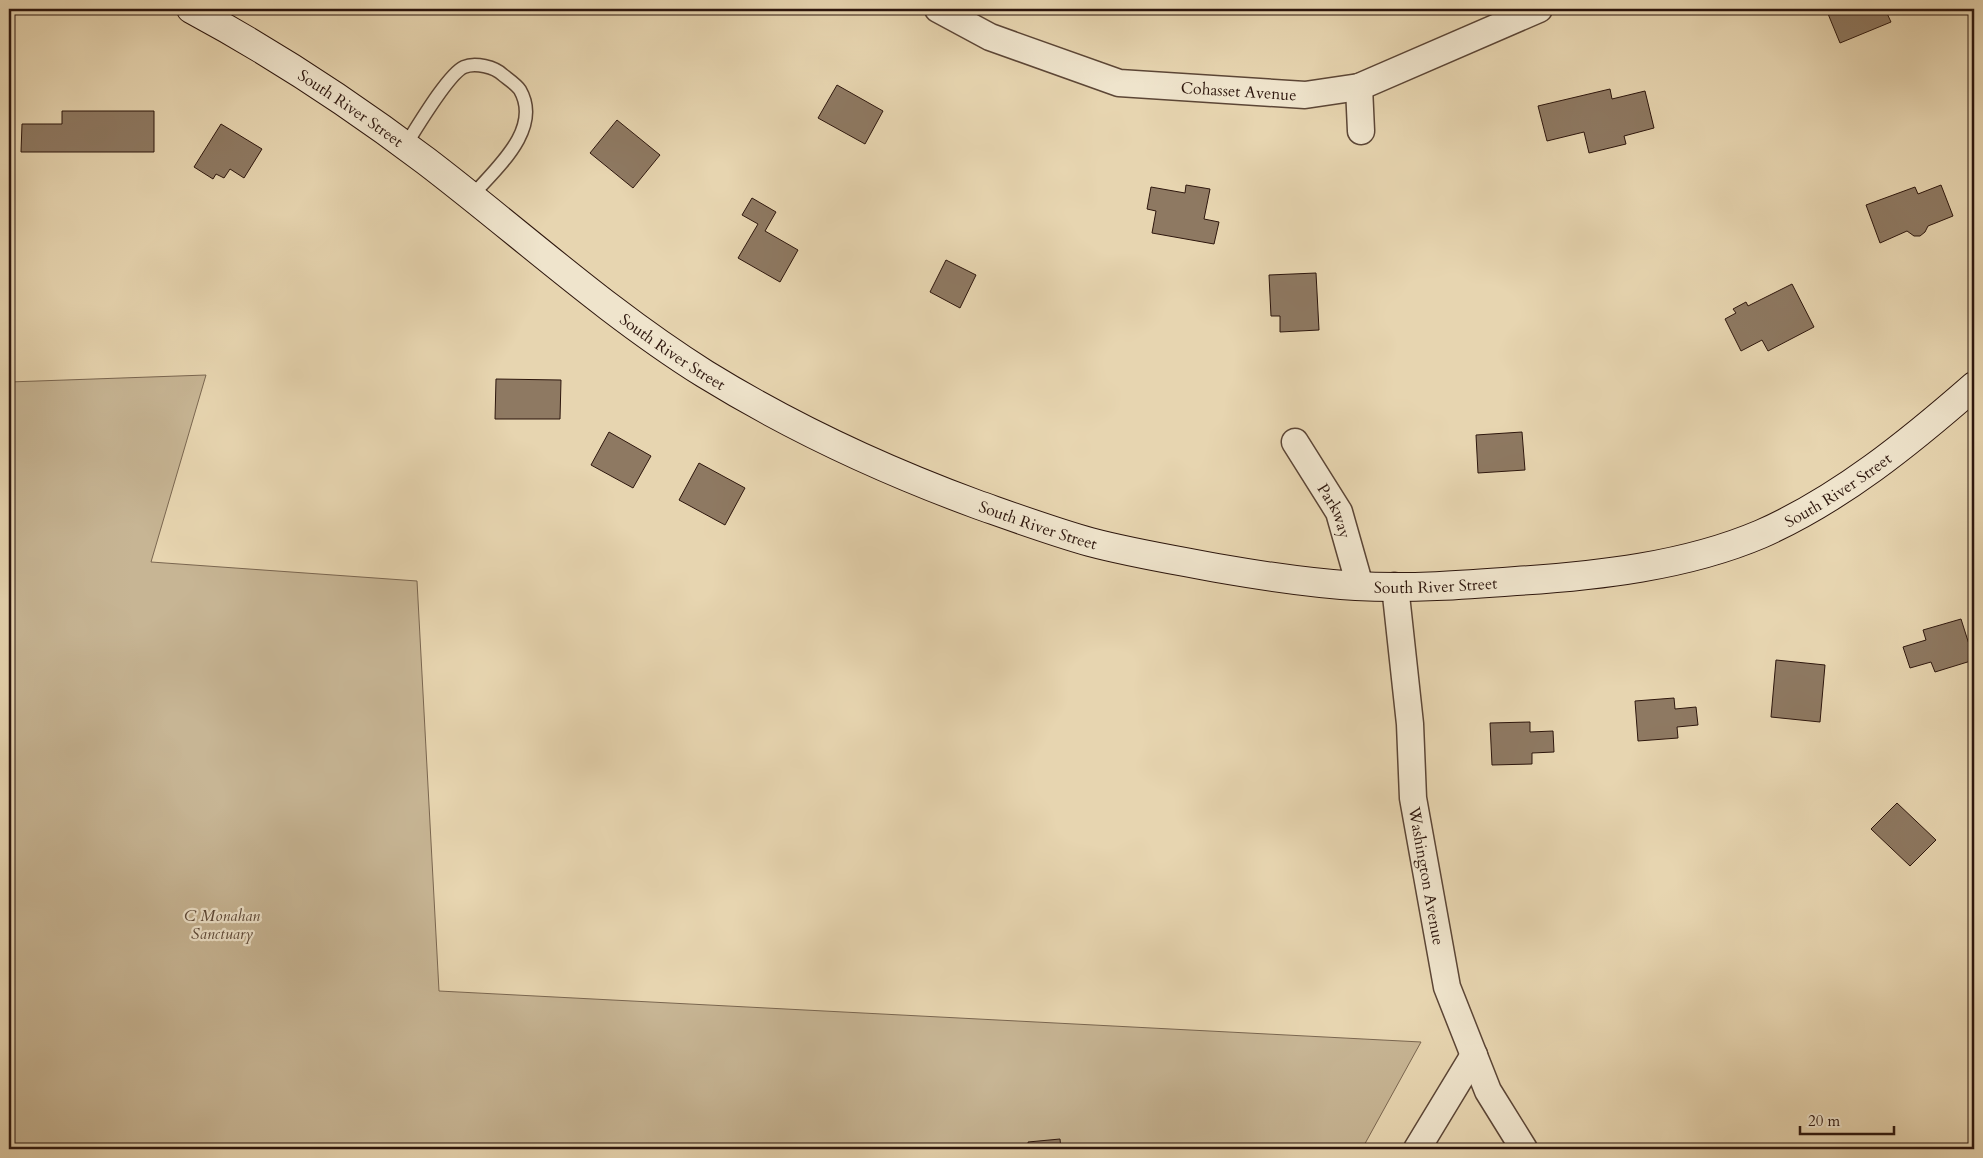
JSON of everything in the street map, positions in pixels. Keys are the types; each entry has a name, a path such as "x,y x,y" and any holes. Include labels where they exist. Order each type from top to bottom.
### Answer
{"street":[{"name":"South River Street","path":"191,9 274,56 405,146 650,337 756,405 854,455 935,489 1017,519 1090,542 1282,579 1360,586 1593,577 1695,556 1759,535 1819,504 1879,463 1974,386"},
{"name":"Cohasset Avenue","path":"938,9 990,37 1119,83 1305,95 1359,87 1540,9"},
{"path":"1359,87 1361,131"},
{"name":"Parkway","path":"1296,442 1339,512 1360,586"},
{"name":"Washington Avenue","path":"1395,586 1410,724 1413,798 1447,987 1488,1091 1524,1149"},
{"path":"1417,1149 1474,1055"}],"lane":[{"path":"405,146 448,82 463,67 478,65 500,72 520,90 527,112 523,130 514,146 471,197"}],"green space":[{"name":"C Monahan Sanctuary","path":"206,375 151,562 417,581 439,991 1421,1042 1362,1149 9,1149 9,382"}],"building":[{"path":"1826,9 1885,9 1891,22 1840,43"},
{"path":"837,85 883,111 865,144 818,118"},
{"path":"1610,89 1612,99 1645,91 1654,128 1624,136 1626,144 1589,153 1584,132 1547,141 1538,106"},
{"path":"62,111 154,111 154,152 21,152 22,124 62,124"},
{"path":"617,120 660,155 633,188 590,153"},
{"path":"221,124 262,149 244,178 230,169 224,178 216,174 213,179 194,167"},
{"path":"1186,185 1210,189 1204,219 1219,222 1214,244 1152,233 1156,211 1147,209 1151,187 1185,193"},
{"path":"1941,185 1953,216 1928,226 1920,236 1914,236 1907,231 1880,243 1866,205 1915,187 1918,194"},
{"path":"752,198 776,212 765,231 798,250 780,282 738,258 758,224 742,215"},
{"path":"946,260 976,275 960,308 930,292"},
{"path":"1316,273 1319,330 1280,332 1280,316 1271,316 1269,275"},
{"path":"1792,284 1814,327 1768,351 1762,340 1741,351 1725,319 1736,313 1733,309 1746,302 1748,306"},
{"path":"496,379 561,380 560,419 495,419"},
{"path":"609,432 651,456 633,488 591,465"},
{"path":"1522,432 1525,470 1478,473 1476,435"},
{"path":"699,463 745,488 725,525 679,500"},
{"path":"1961,619 1974,660 1935,672 1931,662 1910,668 1903,647 1926,640 1923,630"},
{"path":"1776,660 1825,665 1820,722 1771,717"},
{"path":"1674,698 1675,709 1696,707 1698,725 1677,727 1678,738 1638,741 1635,701"},
{"path":"1530,722 1530,732 1553,731 1554,752 1532,753 1532,764 1492,765 1490,723"},
{"path":"1897,803 1936,840 1910,866 1871,829"},
{"path":"1060,1139 1061,1149 1029,1149 1028,1142"}]}
